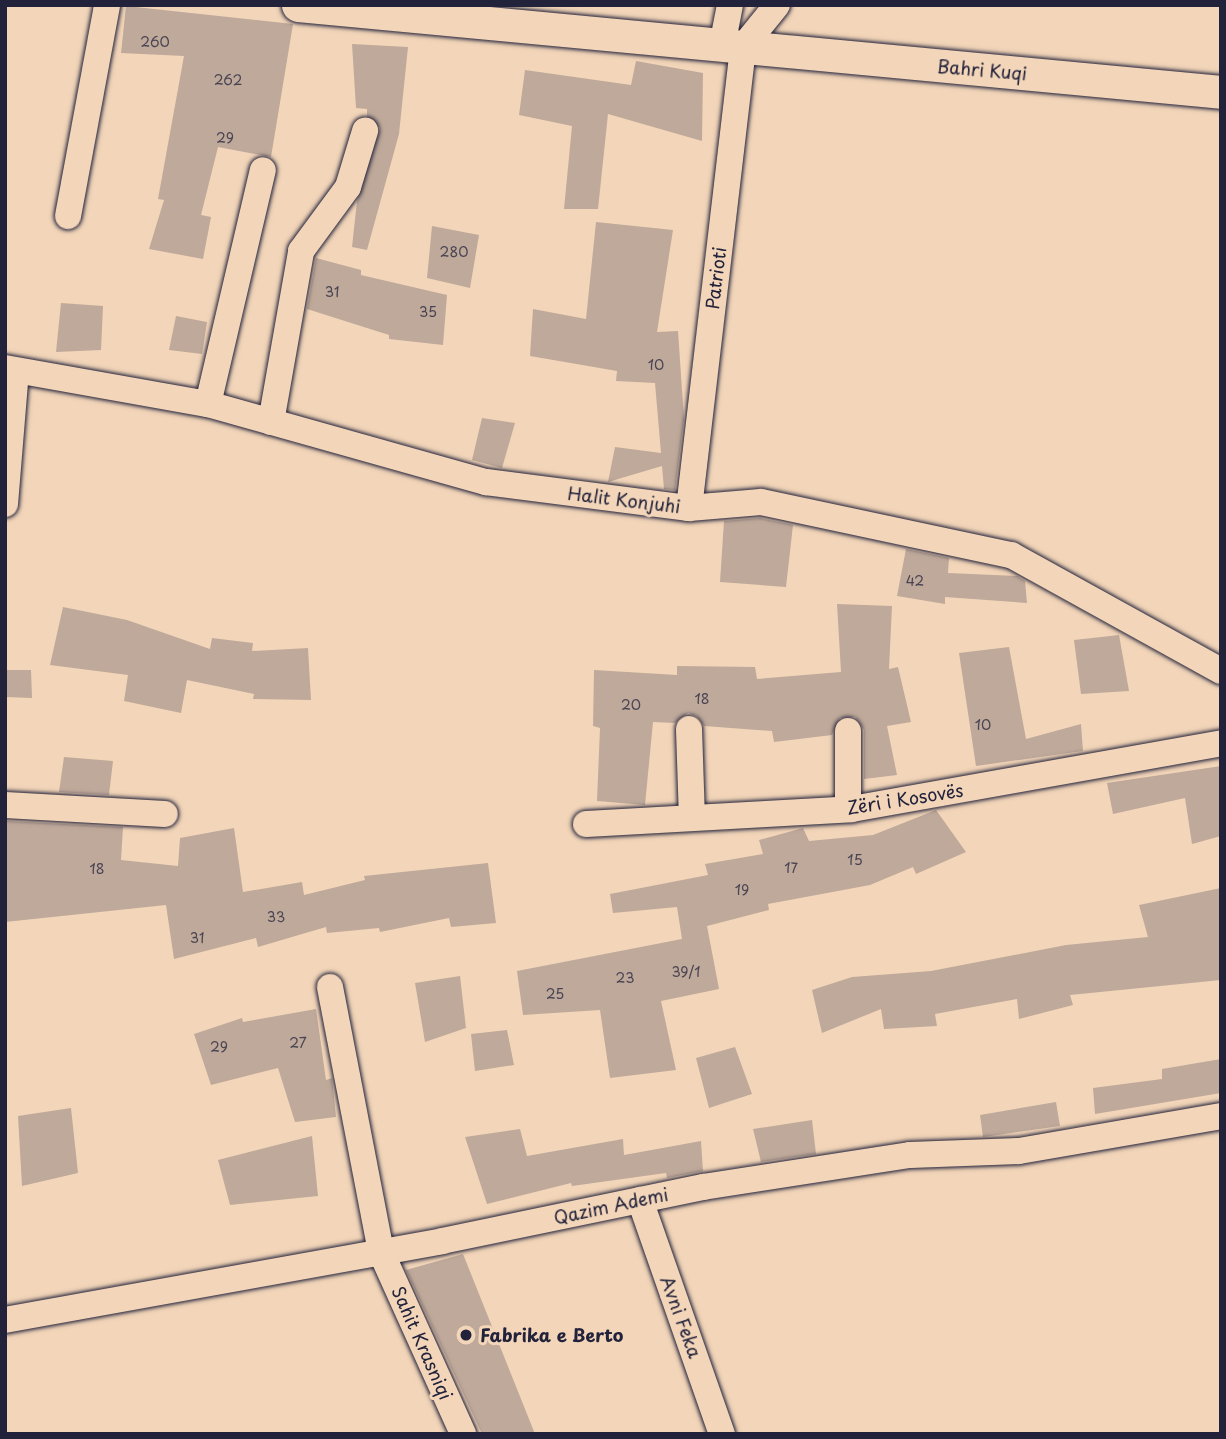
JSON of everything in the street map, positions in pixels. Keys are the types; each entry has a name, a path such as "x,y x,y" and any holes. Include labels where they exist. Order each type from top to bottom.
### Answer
{"street":[{"path":"68,216 107,5"},
{"name":"Patrioti","path":"689,509 732,47 730,5"},
{"path":"732,47 777,5"},
{"name":"Bahri Kuqi","path":"310,6 476,14 732,47 1221,92"},
{"path":"271,422 301,251 348,187 365,131"},
{"path":"208,404 263,170"},
{"path":"5,504 11,370"},
{"name":"Halit Konjuhi","path":"11,370 208,404 486,482 689,509 761,502 1011,555 1221,671"},
{"path":"689,729 692,818"},
{"path":"840,810 842,733"},
{"name":"Zëri i Kosovës","path":"586,824 840,810 1221,743"},
{"path":"5,805 165,814"},
{"name":"Sahit Krasniqi","path":"330,987 381,1252 463,1434"},
{"name":"Qazim Ademi","path":"5,1320 381,1252 640,1200 910,1155 1019,1151 1221,1116"},
{"name":"Avni Feka","path":"640,1200 722,1434"}],"building":[{"path":"126,6 293,24 271,157 218,147 201,215 211,217 203,259 149,249 164,200 158,199 184,56 121,53"},
{"path":"352,44 408,47 399,134 367,250 352,247 357,201 380,128 367,116 367,109 356,108"},
{"path":"636,61 703,73 702,141 608,114 598,209 564,209 572,126 519,115 525,70 631,85"},
{"path":"596,222 673,230 657,332 678,331 684,419 675,490 664,489 662,466 608,482 615,447 661,453 655,383 616,381 617,371 530,356 533,309 586,319"},
{"path":"432,226 479,235 470,288 427,278"},
{"path":"316,258 361,270 361,275 447,295 443,345 389,339 389,335 307,309"},
{"path":"61,303 103,306 101,350 56,352"},
{"path":"176,316 207,322 202,354 169,350"},
{"path":"482,418 515,423 502,468 472,460"},
{"path":"760,518 793,525 786,587 720,582 724,521"},
{"path":"906,549 949,558 948,573 1017,576 1025,581 1027,603 945,597 945,604 897,596"},
{"path":"837,604 892,606 889,669 898,667 911,722 887,726 897,775 864,779 864,730 855,717 840,718 832,735 774,742 772,731 704,726 697,716 688,713 675,723 653,722 645,805 597,801 600,728 593,726 594,670 677,675 677,666 755,667 757,679 841,672"},
{"path":"63,607 127,620 210,649 212,638 253,643 252,651 308,648 311,700 253,699 254,694 187,680 181,713 124,701 128,675 50,665"},
{"path":"1119,635 1129,691 1081,694 1074,640"},
{"path":"1009,647 1026,739 1081,724 1083,751 976,766 959,653"},
{"path":"5,670 31,670 32,698 5,697"},
{"path":"64,757 113,761 109,795 59,792"},
{"path":"1221,766 1221,836 1192,844 1185,798 1113,814 1107,783"},
{"path":"936,810 966,852 916,874 913,867 870,885 768,904 769,910 707,926 719,989 661,1001 676,1070 610,1078 600,1010 523,1015 517,971 682,939 677,907 613,913 610,894 708,875 705,864 763,854 759,840 803,828 809,841 873,835"},
{"path":"5,821 123,827 121,860 178,866 180,838 234,828 243,892 302,882 304,895 365,880 364,876 488,863 496,923 451,927 449,918 380,932 379,928 327,933 326,927 258,947 256,938 174,959 166,905 5,922"},
{"path":"1221,888 1221,980 1070,995 1073,1005 1019,1019 1017,999 935,1014 937,1026 884,1029 881,1009 822,1033 812,990 852,977 931,971 1066,945 1148,937 1139,905"},
{"path":"460,976 466,1028 425,1042 415,983"},
{"path":"316,1009 326,1080 332,1078 336,1117 295,1122 278,1068 211,1085 194,1034 242,1018 243,1022"},
{"path":"507,1030 514,1065 475,1071 471,1034"},
{"path":"735,1047 752,1094 709,1108 696,1058"},
{"path":"1221,1059 1221,1093 1095,1114 1093,1088 1162,1079 1162,1069"},
{"path":"1056,1102 1060,1126 983,1137 980,1115"},
{"path":"71,1108 78,1173 22,1186 18,1116"},
{"path":"812,1120 816,1154 761,1162 753,1129"},
{"path":"520,1129 527,1156 623,1139 624,1155 701,1141 703,1171 667,1178 666,1173 572,1186 571,1183 487,1204 465,1137"},
{"path":"312,1136 318,1196 230,1205 218,1160"},
{"name":"Fabrika e Berto","path":"463,1254 535,1434 482,1434 406,1270"}],"place":[{"name":"Fabrika e Berto","path":"466,1335"}]}
